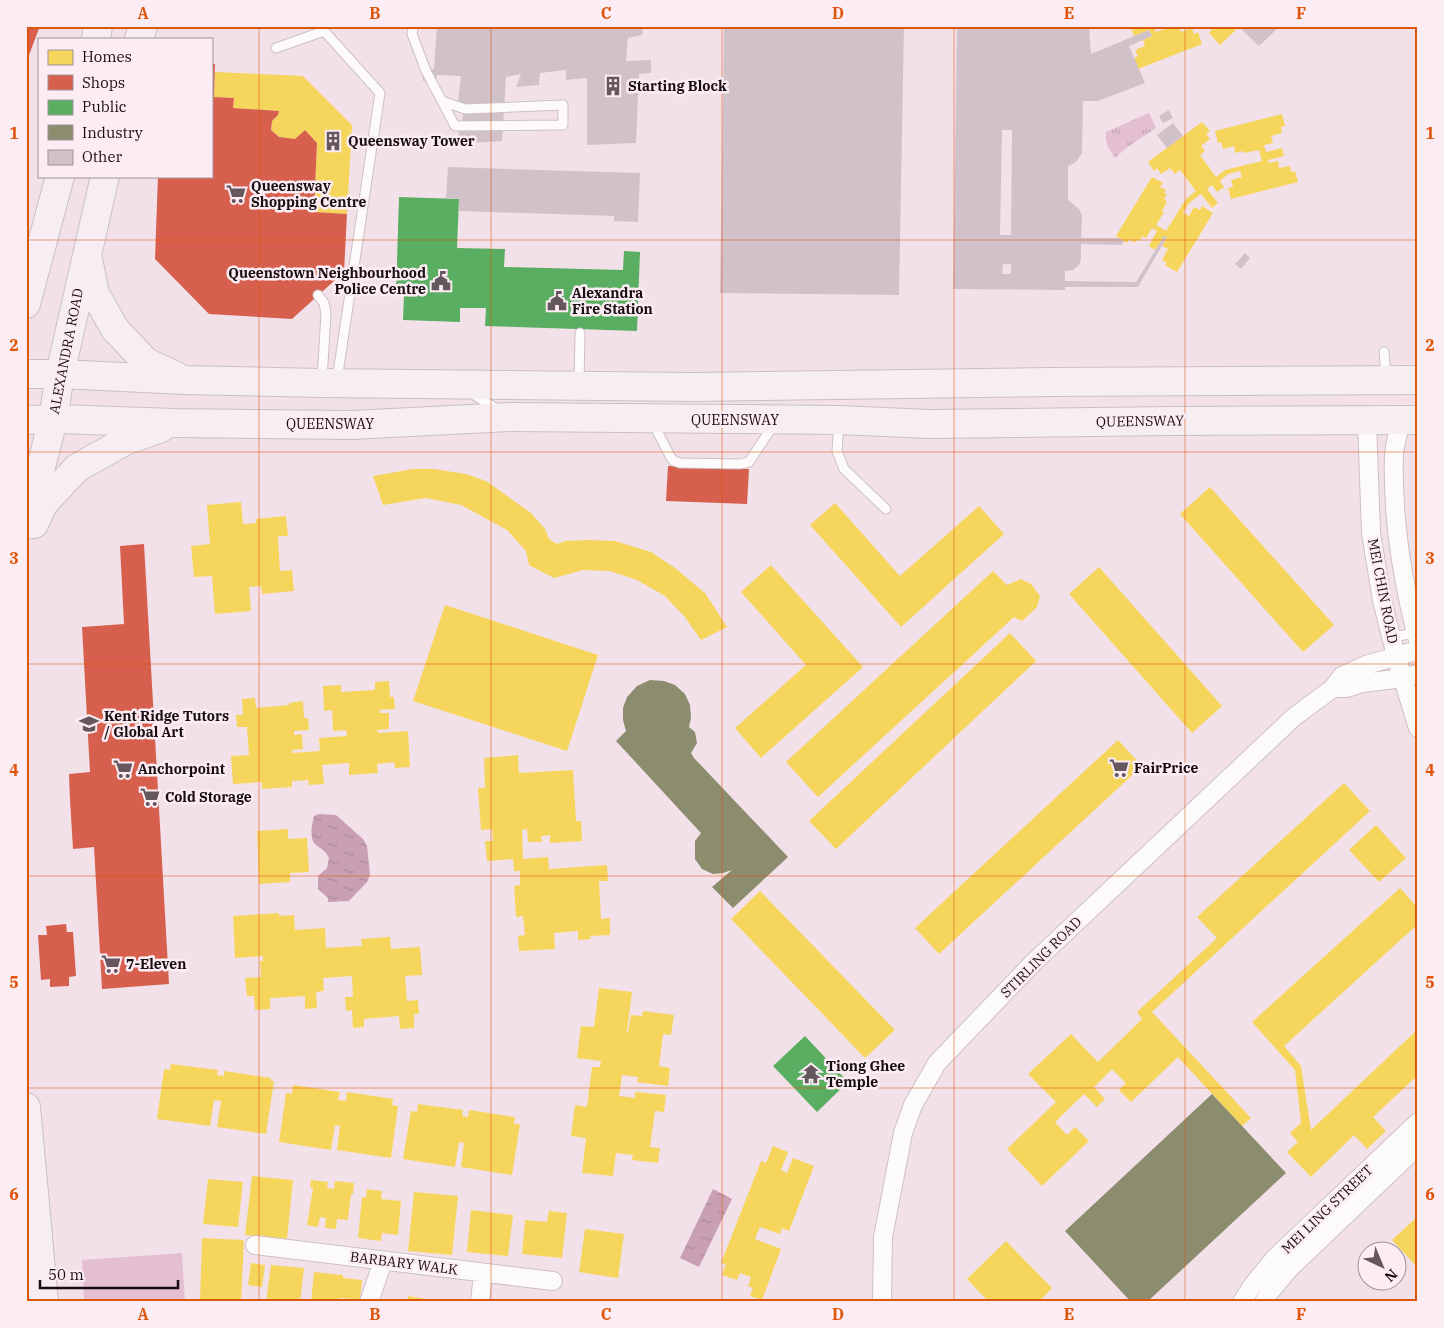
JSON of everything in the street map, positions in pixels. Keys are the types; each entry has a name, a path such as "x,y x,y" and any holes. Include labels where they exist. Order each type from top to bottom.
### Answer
{"main road":[{"path":"139,38 143,26"},
{"path":"26,304 32,267 59,178"},
{"name":"ALEXANDRA ROAD","path":"26,525 40,420 60,374 105,178"},
{"path":"87,251 95,294 115,329 146,362 184,380"},
{"path":"26,374 329,383 692,387 1233,380 1418,380"},
{"path":"1233,380 1246,397 1244,408 1235,421"},
{"path":"1273,380 1265,392 1264,401 1267,409 1276,421"},
{"name":"QUEENSWAY","path":"40,420 352,425 510,417 839,420 929,424 1410,420"},
{"path":"26,539 44,503 77,468 125,441 174,423"},
{"path":"26,1107 44,1302"}],"street":[{"name":"MEI CHIN ROAD","path":"1367,420 1371,533 1382,600 1396,656 1410,676 1418,728"},
{"name":"MEI CHIN ROAD","path":"1410,420 1394,452 1395,515 1409,604 1417,641"},
{"name":"STIRLING ROAD","path":"882,1302 883,1237 902,1133 914,1105 938,1063 1040,956 1294,717 1333,688 1342,676 1366,665 1396,656 1417,641"},
{"path":"1333,688 1347,688 1373,681 1410,676"},
{"name":"MEI LING STREET","path":"1242,1302 1252,1286 1275,1258 1418,1122"},
{"name":"MEI LING STREET","path":"1264,1302 1289,1269 1418,1146"},
{"name":"BARBARY WALK","path":"255,1245 553,1281"},
{"path":"369,1302 383,1261"},
{"path":"480,1302 483,1273"}],"lane":[{"path":"413,26 412,34 426,71 455,126 563,125 563,105 465,109 442,101"},
{"path":"276,48 324,31 380,92 329,383"},
{"path":"318,295 324,304 326,313 329,383"},
{"path":"579,386 580,333"},
{"path":"1384,352 1386,380"},
{"path":"466,385 477,398 510,417"},
{"path":"650,418 674,461 680,463 740,464 749,462 776,420"},
{"path":"839,420 837,451 844,469 886,509"},
{"path":"1392,637 1417,641"}],"green space":[{"path":"1149,113 1156,128 1126,148 1115,158 1108,146 1106,132"},
{"path":"182,1253 185,1302 84,1302 82,1260"}],"water":[{"path":"319,814 336,815 363,839 367,846 370,875 367,882 349,901 328,902 328,898 318,889 318,876 327,868 329,858 315,844 312,838 314,816"},
{"path":"713,1189 732,1199 699,1267 680,1258"}],"building: Homes":[{"path":"1136,26 1154,26 1156,32 1179,26 1181,32 1192,28 1194,34 1198,32 1202,44 1138,69 1134,58 1138,56 1135,50 1145,46 1143,40 1152,36 1149,30 1134,36 1131,28"},
{"path":"1215,26 1240,26 1220,45 1209,33"},
{"name":"Queensway Tower","path":"215,72 303,76 352,125 347,214 314,212 317,143 305,130 295,139 279,137 271,130 272,121 279,111 233,108 234,98 214,97"},
{"path":"1282,114 1285,126 1281,127 1282,133 1271,136 1273,143 1264,145 1266,152 1282,148 1284,156 1268,160 1269,163 1278,161 1279,168 1290,166 1291,172 1295,171 1298,182 1231,199 1228,188 1233,187 1231,180 1242,177 1240,171 1228,174 1220,181 1224,187 1217,192 1212,185 1207,189 1218,203 1212,208 1201,194 1189,203 1183,213 1189,216 1194,207 1200,210 1202,206 1213,213 1177,272 1165,265 1167,263 1162,260 1168,249 1162,246 1167,237 1164,236 1155,250 1149,246 1157,231 1152,228 1146,238 1142,236 1135,243 1129,239 1127,243 1116,236 1152,177 1163,183 1160,187 1166,190 1164,193 1167,194 1164,199 1167,202 1162,211 1164,212 1156,225 1166,231 1186,199 1196,191 1180,170 1175,174 1170,168 1161,174 1157,168 1154,171 1148,162 1202,122 1210,131 1206,134 1210,139 1201,146 1205,151 1200,155 1216,177 1225,170 1262,161 1259,150 1235,153 1234,146 1223,149 1221,142 1218,143 1215,131"},
{"path":"413,469 434,469 466,474 486,481 531,513 545,529 549,539 557,544 565,541 615,541 651,552 675,568 705,593 727,627 701,640 684,616 665,596 637,580 610,571 583,570 554,578 529,565 526,551 507,530 461,505 426,498 383,505 373,476"},
{"path":"1210,487 1334,625 1303,652 1180,514"},
{"path":"241,502 243,524 256,523 256,519 286,516 288,536 278,536 280,571 292,570 294,591 262,594 261,586 249,587 251,611 215,614 212,576 194,577 191,546 210,544 207,505"},
{"path":"835,503 900,576 979,506 1004,534 901,627 810,525"},
{"path":"771,565 863,667 761,758 735,728 806,665 741,592"},
{"path":"1099,567 1222,706 1192,733 1069,594"},
{"path":"993,571 1007,585 1021,579 1031,584 1040,596 1037,607 1022,621 1014,617 818,797 786,762"},
{"path":"445,605 598,655 567,751 413,701"},
{"path":"1010,633 1036,661 836,849 809,821"},
{"path":"389,681 390,697 394,697 395,709 379,710 380,713 389,713 389,729 377,730 378,733 408,731 410,767 395,768 394,762 377,764 378,773 349,775 349,763 322,765 324,784 309,785 308,780 292,781 292,787 262,789 262,782 233,784 231,756 249,755 247,727 237,727 236,715 243,715 242,699 255,698 256,708 289,705 289,703 303,701 304,718 308,718 309,730 294,731 294,735 302,734 303,749 292,750 292,753 320,751 319,738 347,736 346,730 333,731 332,710 324,711 323,686 341,685 341,692 375,690 375,682"},
{"path":"1118,740 1142,766 939,954 915,928"},
{"path":"518,755 519,773 573,770 576,821 581,821 582,841 550,843 550,835 541,836 542,842 528,842 527,829 522,830 523,859 548,857 549,869 607,865 608,881 599,881 601,919 610,918 610,935 590,936 591,939 578,940 578,931 554,933 555,949 519,951 518,936 525,935 523,916 516,917 514,886 520,885 520,871 514,871 513,859 487,861 485,841 493,841 492,829 481,830 478,788 485,788 484,758"},
{"path":"1344,783 1370,811 1152,1012 1251,1118 1242,1126 1178,1057 1131,1102 1119,1090 1126,1083 1112,1069 1094,1087 1105,1099 1097,1107 1084,1094 1055,1122 1067,1135 1075,1127 1089,1141 1042,1186 1007,1149 1056,1102 1028,1074 1071,1034 1098,1062 1142,1019 1137,1012 1217,938 1197,917"},
{"path":"1376,825 1406,858 1379,882 1349,850"},
{"path":"288,829 288,839 307,838 309,872 290,873 290,882 259,884 257,831"},
{"path":"1400,888 1418,908 1418,924 1284,1046 1301,1066 1311,1130 1418,1029 1418,1075 1373,1117 1386,1131 1367,1149 1354,1135 1311,1177 1287,1152 1298,1142 1290,1133 1301,1123 1295,1070 1252,1022"},
{"path":"760,891 895,1030 865,1058 731,919"},
{"path":"279,913 279,916 294,915 295,930 325,928 326,948 362,946 361,939 390,937 391,949 420,947 422,975 405,976 407,1001 418,1000 419,1014 414,1014 414,1028 400,1029 399,1016 364,1019 364,1027 353,1028 352,1010 346,1011 345,997 353,997 352,976 323,978 324,991 316,992 317,1008 305,1009 305,996 270,998 270,1009 255,1010 254,996 247,996 245,978 261,977 260,961 263,961 263,956 235,958 233,916"},
{"path":"599,988 632,992 627,1032 631,1015 642,1016 643,1011 674,1015 671,1035 663,1034 659,1066 670,1068 668,1086 637,1082 638,1077 622,1075 619,1096 635,1098 635,1092 666,1095 664,1112 655,1111 650,1147 660,1148 658,1163 632,1160 633,1155 616,1153 613,1176 582,1173 586,1138 571,1136 575,1105 587,1107 592,1067 600,1067 601,1061 577,1058 581,1026 594,1027"},
{"path":"171,1064 218,1070 217,1075 224,1076 224,1071 271,1078 271,1081 274,1081 266,1134 217,1127 221,1101 214,1100 210,1126 157,1119 164,1069 170,1070"},
{"path":"293,1085 340,1092 338,1100 346,1101 347,1092 393,1099 392,1105 398,1106 391,1158 337,1150 340,1126 335,1125 331,1150 279,1142 286,1093 292,1094"},
{"path":"418,1104 463,1110 462,1116 468,1117 469,1110 515,1117 514,1124 520,1124 512,1175 461,1167 464,1143 459,1142 455,1167 403,1159 411,1111 417,1112"},
{"path":"773,1146 788,1152 781,1170 787,1173 793,1158 814,1166 789,1231 782,1228 780,1234 760,1227 755,1239 781,1249 762,1300 750,1296 753,1288 748,1286 751,1277 740,1273 737,1280 722,1275 726,1264 721,1263 761,1161 766,1163"},
{"path":"252,1176 293,1180 287,1239 245,1235"},
{"path":"208,1179 243,1182 238,1227 203,1224"},
{"path":"311,1180 328,1182 327,1188 334,1189 335,1181 354,1183 348,1220 337,1219 336,1229 325,1228 326,1218 320,1217 318,1227 307,1225 313,1188 310,1187"},
{"path":"367,1189 382,1191 381,1199 401,1201 398,1235 382,1233 381,1241 358,1238 362,1197 366,1198"},
{"path":"414,1192 458,1196 452,1255 408,1251"},
{"path":"471,1210 513,1215 508,1256 467,1252"},
{"path":"549,1211 567,1213 562,1258 522,1254 525,1220 547,1222"},
{"path":"1418,1216 1418,1268 1406,1255 1406,1240 1392,1240"},
{"path":"585,1229 624,1234 618,1278 579,1272"},
{"path":"202,1238 244,1240 241,1302 200,1301"},
{"path":"1006,1241 1052,1288 1039,1302 989,1302 967,1279"},
{"path":"251,1263 265,1265 262,1287 248,1285"},
{"path":"271,1265 304,1268 300,1302 266,1302"},
{"path":"314,1272 343,1275 343,1278 362,1280 360,1300 341,1298 340,1302 311,1302"},
{"path":"408,1296 438,1301 438,1302 407,1302"}],"building: Shops":[{"path":"26,26 40,26 26,63"},
{"name":"Queensway Shopping Centre","path":"212,64 215,64 214,97 234,98 233,108 279,111 272,121 271,130 279,137 295,139 305,130 317,143 314,212 347,214 344,272 292,319 209,314 155,259 158,178 212,178"},
{"path":"668,466 749,469 747,504 666,501"},
{"name":"Anchorpoint","path":"144,544 169,984 102,989 94,847 73,849 70,800 69,774 90,772 82,627 124,624 120,546"},
{"path":"66,924 67,932 73,932 76,976 69,977 69,986 50,987 50,979 41,980 38,935 47,935 46,926"}],"building: Public":[{"path":"399,197 459,199 457,248 505,249 504,267 623,270 624,251 640,252 637,331 485,326 486,308 460,308 460,322 403,320 404,295 396,294"},
{"name":"Tiong Ghee Temple","path":"805,1036 848,1082 817,1112 773,1066"}],"building: Industry":[{"path":"650,680 664,681 675,685 685,694 690,705 691,718 689,727 695,732 697,743 691,753 694,758 788,857 733,908 712,887 732,870 713,874 702,869 695,859 695,841 701,833 616,741 626,731 623,720 623,708 627,697 637,686"},
{"path":"1212,1094 1286,1173 1147,1302 1131,1302 1065,1231"}],"building: Other":[{"name":"Starting Block","path":"437,26 643,26 642,35 628,38 626,61 651,60 651,73 639,74 636,143 587,145 587,78 566,80 566,70 540,73 539,85 516,87 521,74 506,77 502,141 456,144 466,105 458,103 461,76 437,75 436,83 423,81 422,72 434,69"},
{"path":"724,26 904,26 899,295 720,293"},
{"path":"957,26 1089,26 1091,54 1149,30 1152,36 1129,46 1145,83 1098,101 1083,101 1082,153 1076,162 1068,166 1068,200 1079,209 1082,215 1081,238 1119,238 1124,241 1122,245 1081,244 1079,265 1073,270 1065,271 1065,281 1136,282 1164,236 1167,237 1138,287 1065,287 1065,290 953,289","holes":["1002,130 1012,130 1011,235 1000,235","1003,264 1011,264 1011,274 1002,274"]},
{"path":"1238,26 1277,26 1278,28 1259,46"},
{"path":"1169,110 1173,118 1163,123 1159,116"},
{"path":"1173,123 1183,136 1167,148 1157,135"},
{"path":"448,167 640,173 638,222 614,221 614,216 459,211 459,199 446,198"},
{"path":"1245,253 1250,258 1241,269 1235,264"}],"place":[{"name":"Starting Block","path":"613,86"},
{"name":"Queensway Tower","path":"333,141"},
{"name":"Queensway Shopping Centre","path":"236,194"},
{"name":"Queenstown Neighbourhood Police Centre","path":"441,281"},
{"name":"Alexandra Fire Station","path":"557,301"},
{"name":"Kent Ridge Tutors / Global Art","path":"89,724"},
{"name":"FairPrice","path":"1119,768"},
{"name":"Anchorpoint","path":"123,769"},
{"name":"Cold Storage","path":"150,797"},
{"name":"7-Eleven","path":"111,964"},
{"name":"Tiong Ghee Temple","path":"811,1074"}]}
